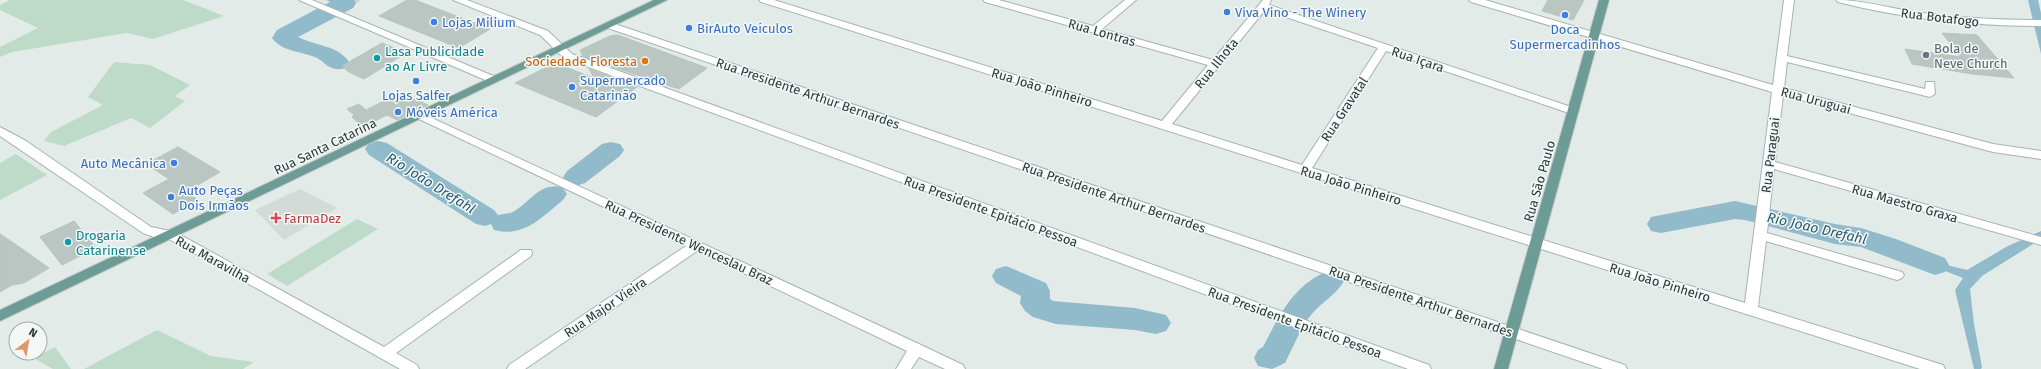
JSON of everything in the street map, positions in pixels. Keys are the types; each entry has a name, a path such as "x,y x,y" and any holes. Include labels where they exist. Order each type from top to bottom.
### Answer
{"main road":[{"name":"Rua Santa Catarina","path":"0,316 662,0"},
{"name":"Rua São Paulo","path":"1501,369 1604,0"}],"street":[{"path":"304,0 494,80"},
{"name":"Rua Presidente Epitácio Pessoa","path":"458,0 544,33 554,40 568,56 1424,369"},
{"name":"Rua João Pinheiro","path":"764,0 1938,369"},
{"name":"Rua Lontras","path":"988,0 1215,64"},
{"path":"1095,30 1131,0"},
{"name":"Rua Uruguai","path":"1474,0 1778,90 1993,148 2041,155"},
{"name":"Rua Paraguai","path":"1751,310 1789,0"},
{"name":"Rua Botafogo","path":"1841,0 1907,14 1980,23 2041,23"},
{"name":"Rua Ilhota","path":"1164,126 1265,3"},
{"name":"Rua Içara","path":"1265,3 1384,47 1573,111"},
{"name":"Rua Presidente Arthur Bernardes","path":"609,25 1620,369"},
{"name":"Rua Gravatal","path":"1305,170 1384,47"},
{"path":"1782,58 1930,94 1930,84"},
{"name":"Rua Presidente Wenceslau Braz","path":"421,116 958,369"},
{"name":"Rua Maravilha","path":"0,131 22,144 147,230 157,234 171,235 412,369"},
{"name":"Rua Maestro Graxa","path":"1769,164 2041,242"},
{"path":"1760,234 1896,275"},
{"name":"Rua Major Vieira","path":"514,369 696,246"},
{"path":"385,354 526,253"},
{"path":"903,369 916,349"}],"shaded area":[{"path":"300,189 337,208 284,240 255,210"}],"green space":[{"path":"10,0 183,0 224,16 153,39 127,33 12,52 0,57 0,47 38,28 0,10 0,5"},
{"path":"325,0 361,0 345,9"},
{"path":"114,62 150,65 190,85 175,96 185,101 150,128 131,118 64,146 44,141 51,132 103,105 88,97"},
{"path":"16,154 47,175 0,200 0,163"},
{"path":"357,219 378,229 287,286 267,274"},
{"path":"157,330 211,356 254,362 243,369 84,369"},
{"path":"55,347 71,369 53,369 39,361 48,361 48,351"}],"water":[{"path":"2028,0 2038,0 2041,13 2041,54"},
{"path":"2041,231 2041,239 1982,276 1970,289 1974,324 1982,367 1981,369 1974,369 1955,290 1963,278 1902,254 1967,270 2008,246"}],"building":[{"name":"Lojas Milium","path":"407,0 415,0 490,29 459,48 379,16"},
{"name":"Doca Supermercadinhos","path":"1548,0 1584,0 1573,20 1542,11"},
{"name":"Bola de Neve Church","path":"1942,33 1977,35 2014,78 1972,74 1912,64 1905,49 1961,57"},
{"name":"Sociedade Floresta","path":"618,35 707,68 679,89 583,57 580,50 610,36"},
{"name":"Lasa Publicidade ao Ar Livre","path":"382,43 406,53 364,79 349,72 342,66"},
{"name":"Supermercado Catarinão","path":"555,63 594,78 589,69 637,87 596,117 515,83"},
{"name":"Móveis América","path":"400,93 428,105 397,120 387,115 363,127 352,117 354,115 347,109 359,104 366,110"},
{"path":"178,147 220,172 186,192 198,200 173,214 143,193 169,179 146,164"},
{"name":"Drogaria Catarinense","path":"74,221 96,248 62,265 40,237"},
{"path":"0,234 49,268 24,283 12,285 0,292"}],"waterway":[{"name":"Rio João Drefahl","path":"339,0 345,3 285,35 283,38 297,45 325,53 339,63"},
{"name":"Rio João Drefahl","path":"345,3 351,0"},
{"name":"Rio João Drefahl","path":"378,149 485,217"},
{"name":"Rio João Drefahl","path":"576,177 611,150"},
{"name":"Rio João Drefahl","path":"504,223 519,221 554,194"},
{"name":"Rio João Drefahl","path":"1661,224 1735,210 1745,211 1835,234 1848,235 1873,241 1935,265"},
{"name":"Rio João Drefahl","path":"1006,276 1036,291 1035,303 1043,309 1056,313 1135,319 1156,323"},
{"name":"Rio João Drefahl","path":"1296,314 1303,303 1330,281"},
{"name":"Rio João Drefahl","path":"1269,358 1274,355 1288,326"}],"place":[{"name":"Viva Vino - The Winery","path":"1227,12"},
{"name":"Doca Supermercadinhos","path":"1565,15"},
{"name":"Lojas Milium","path":"434,22"},
{"name":"BirAuto Veículos","path":"689,28"},
{"name":"Bola de Neve Church","path":"1926,55"},
{"name":"Lasa Publicidade ao Ar Livre","path":"377,58"},
{"name":"Sociedade Floresta","path":"645,61"},
{"name":"Lojas Salfer","path":"416,81"},
{"name":"Supermercado Catarinão","path":"572,87"},
{"name":"Móveis América","path":"398,112"},
{"name":"Auto Mecânica","path":"174,163"},
{"name":"Auto Peças Dois Irmãos","path":"171,197"},
{"name":"FarmaDez","path":"276,218"},
{"name":"Drogaria Catarinense","path":"68,242"}]}
